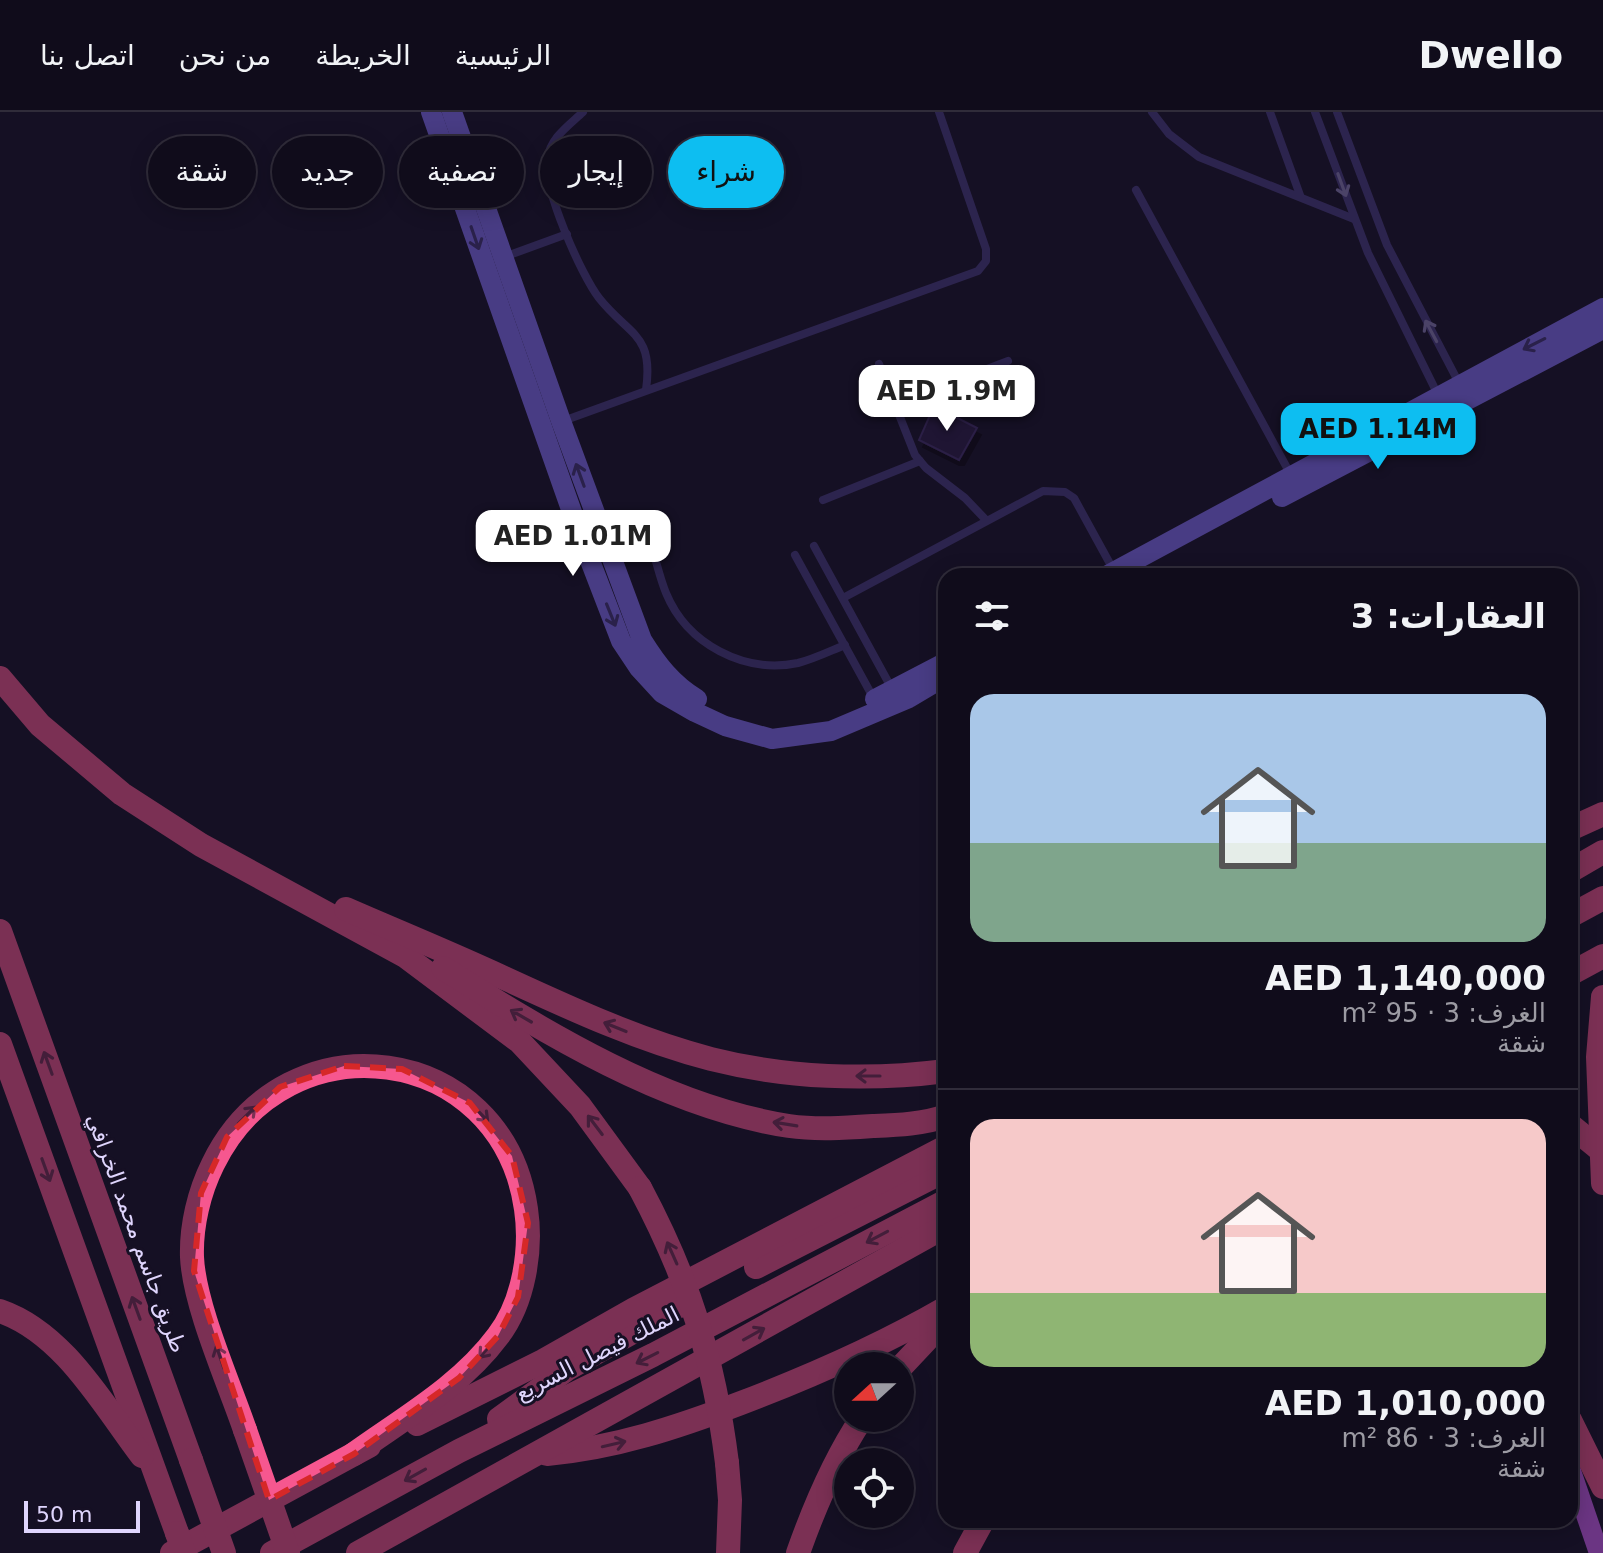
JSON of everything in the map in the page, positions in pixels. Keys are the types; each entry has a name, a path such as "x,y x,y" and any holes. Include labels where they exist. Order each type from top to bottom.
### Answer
{"highway":[{"path":"0,678 40,725 122,794 201,845 405,956 520,1042 580,1106 640,1188 668,1242 699,1321 714,1379 727,1463 730,1500 728,1553"},
{"path":"1578,825 1603,814"},
{"path":"201,845 644,1039 712,1059 768,1070 828,1076 938,1072"},
{"path":"1578,866 1603,852"},
{"path":"1578,912 1603,898"},
{"name":"طريق جاسم محمد الخرافي","path":"0,931 224,1553"},
{"path":"405,956 427,958 544,1029 646,1082 743,1116 790,1126 835,1129 903,1125 938,1118"},
{"path":"1578,970 1603,956"},
{"path":"1603,997 1598,1057 1603,1183"},
{"path":"0,1044 157,1477 178,1546 354,1454 508,1380 633,1310 938,1151"},
{"path":"288,1553 209,1325 194,1271 194,1226 208,1174 238,1123 280,1087 322,1070 365,1064 383,1065 418,1075 451,1090 487,1120 512,1156 521,1181 529,1240 518,1297 498,1336 459,1378 354,1454"},
{"path":"1578,1132 1603,1152"},
{"path":"459,1451 544,1384 612,1341 938,1174"},
{"name":"الملك فيصل السريع","path":"272,1553 459,1451 653,1355 938,1205"},
{"path":"358,1553 938,1230"},
{"path":"0,1311 41,1335 69,1361 157,1477"},
{"path":"536,1454 597,1448 627,1441 719,1411 840,1363 900,1335 938,1313"},
{"path":"914,1353 938,1328"},
{"path":"798,1553 809,1520 840,1452 853,1432"},
{"path":"1578,1436 1603,1487"},
{"path":"965,1553 979,1528"}],"main road":[{"path":"1578,1491 1599,1553"}],"street":[{"path":"431,112 589,529 621,641 639,668 662,693 725,726 772,739 831,731 909,698 938,681"},
{"path":"452,112 503,257 551,425"},
{"path":"1131,568 1463,392 1603,308"},
{"path":"1463,392 1603,329"},
{"path":"589,529 642,640 658,666 680,688 725,712 780,726 833,717 938,666"}],"lane":[{"path":"583,112 553,141 547,160 548,181 590,285 644,347 649,369 646,390"},
{"path":"551,425 978,271 986,261 986,249 939,112"},
{"path":"1152,112 1169,134 1199,157 1354,219"},
{"path":"1270,112 1300,195"},
{"path":"1315,112 1368,253 1442,403"},
{"path":"1337,112 1387,245 1463,392"},
{"path":"1136,190 1294,482"},
{"path":"503,257 567,234"},
{"path":"895,404 1008,361"},
{"path":"879,364 911,447 920,461 986,520"},
{"path":"823,500 920,461"},
{"path":"843,598 1043,491 1065,492 1081,507 1114,568"},
{"path":"589,529 628,515 637,517 676,613 689,628 721,652 759,664 779,665 799,663 845,645"},
{"path":"814,546 843,598 883,695"},
{"path":"795,555 845,645 883,695"},
{"path":"816,592 834,581"}],"highlighted area":[{"path":"344,1066 402,1069 470,1103 512,1156 528,1223 518,1297 498,1336 459,1378 354,1454 269,1500 194,1271 201,1193 227,1137 280,1087"}],"building":[{"path":"934,406 977,428 959,460 919,440"}]}
